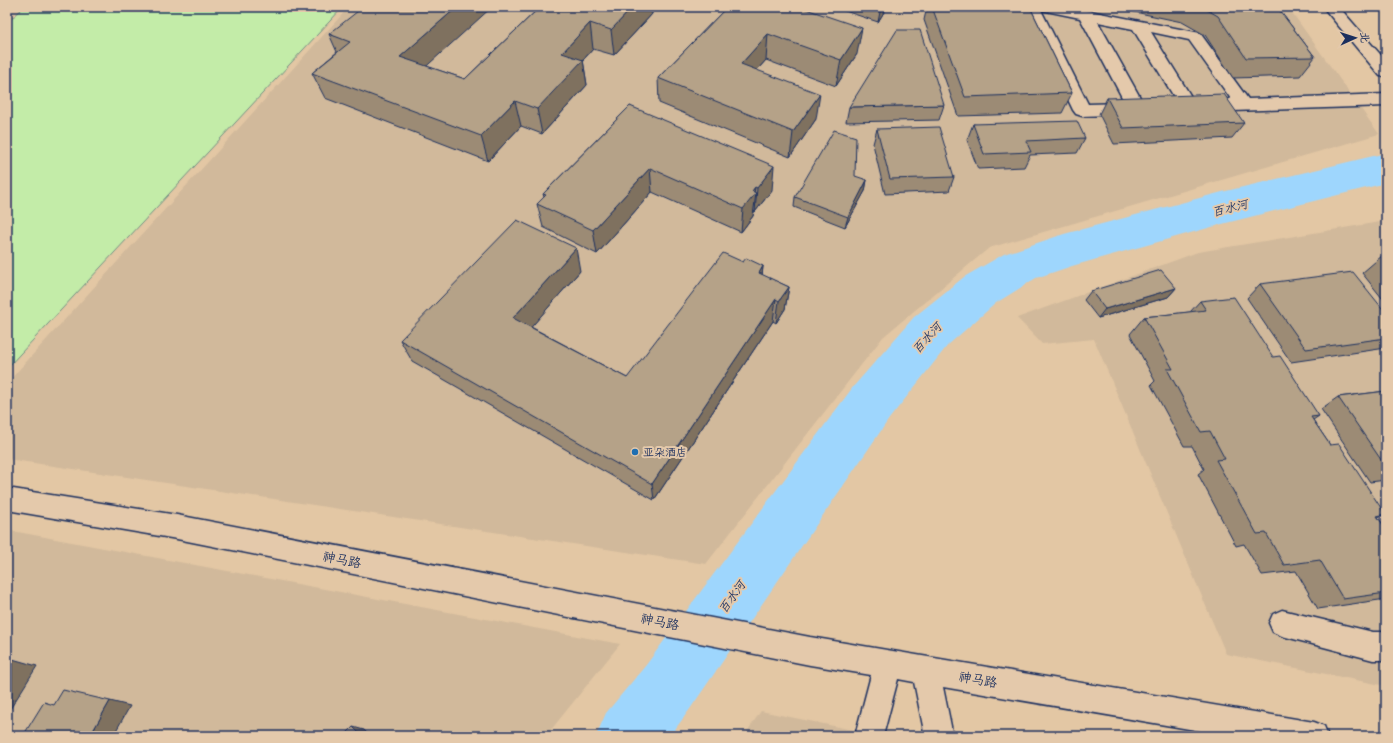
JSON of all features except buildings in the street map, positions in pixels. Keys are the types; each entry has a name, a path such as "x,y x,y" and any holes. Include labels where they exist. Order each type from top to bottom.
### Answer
{"street":[{"path":"1032,7 1082,110 1386,100"},
{"path":"1046,7 1194,36 1243,104"},
{"path":"1331,7 1386,72"},
{"path":"1086,15 1152,107"},
{"path":"1139,25 1188,106"},
{"name":"神马路","path":"7,499 177,527 810,651 1314,736"},
{"path":"1282,623 1373,646 1386,646"},
{"path":"869,736 888,664"},
{"path":"926,670 939,736"}],"shaded area":[{"path":"349,7 1288,7 1379,134 989,248 883,337 706,564 7,459 7,383"},
{"path":"1386,221 1386,686 1226,654 1094,339 1042,344 1017,318 1198,252"},
{"path":"7,530 620,644 546,736 7,736"},
{"path":"761,711 882,736 744,736"}],"green space":[{"path":"24,7 343,7 7,368 7,23"}],"waterway":[{"name":"百水河","path":"629,736 668,687 871,403 931,331 980,290 1020,266 1064,251 1226,207 1386,168"}],"place":[{"name":"亚朵酒店","path":"635,452"}]}
